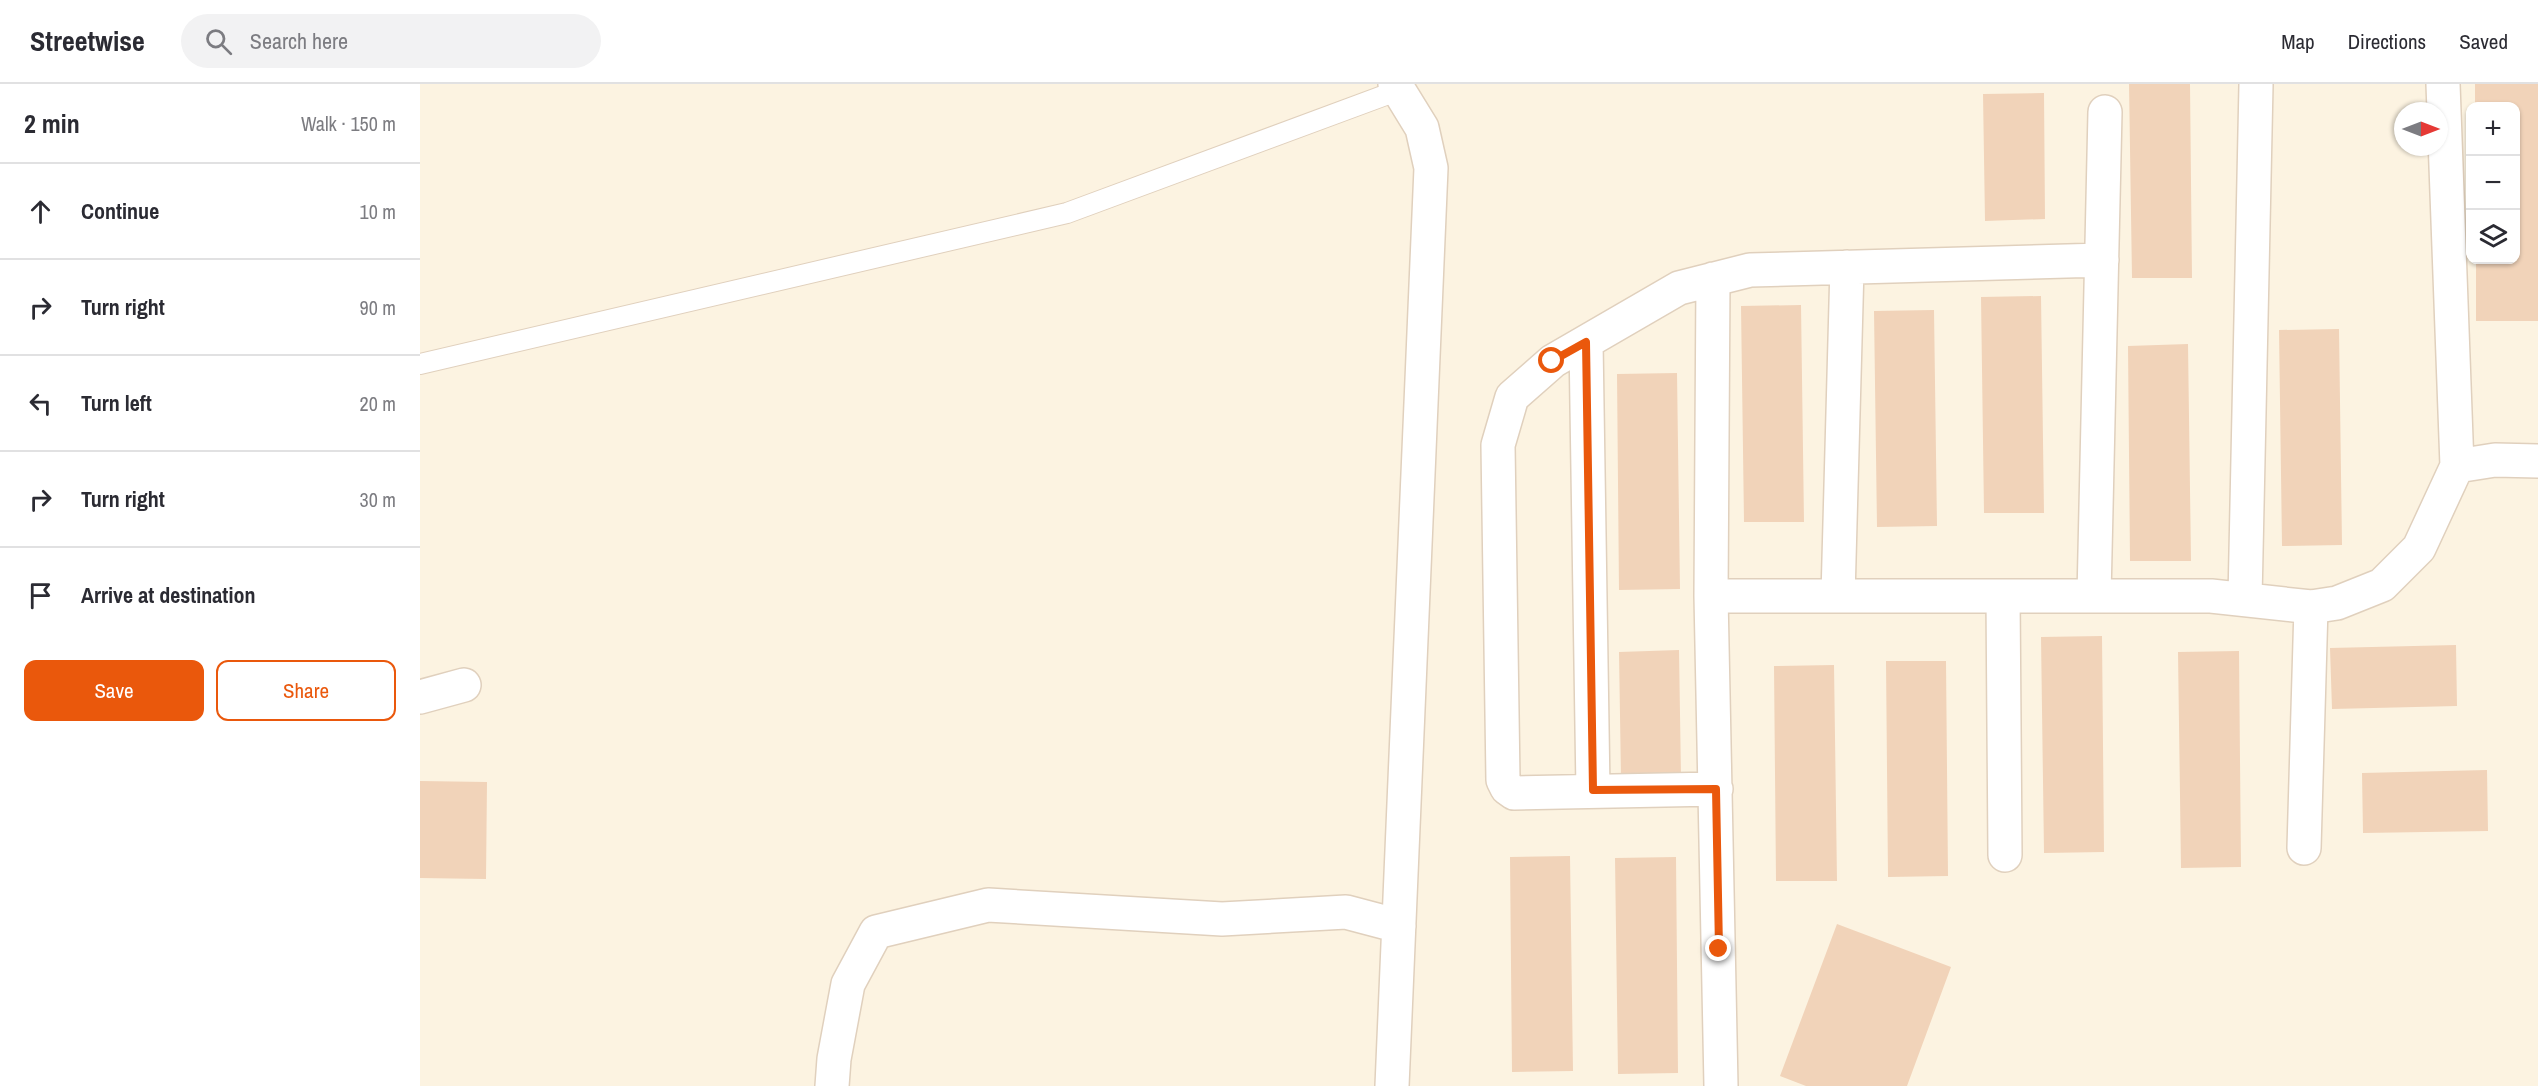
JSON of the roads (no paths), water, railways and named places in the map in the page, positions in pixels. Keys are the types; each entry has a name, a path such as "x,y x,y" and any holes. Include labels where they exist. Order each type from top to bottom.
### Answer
{"street":[{"path":"1711,596 2211,596 2311,607 2337,603 2382,585 2419,548 2457,466 2443,84"},
{"path":"2245,599 2256,85"},
{"path":"1392,1086 1431,168 1422,128 1397,87"},
{"path":"2094,596 2105,112"},
{"path":"1716,789 1514,793 1507,788 1503,780 1498,445 1512,397 1552,361 1679,288 1750,270 2102,260"},
{"path":"1838,596 1847,267"},
{"path":"1713,279 1711,596 1721,1086"},
{"path":"1586,342 1593,790"},
{"path":"2457,466 2495,460 2538,461"},
{"path":"2003,596 2005,855"},
{"path":"2304,848 2311,607"},
{"path":"420,697 464,685"},
{"path":"832,1086 834,1059 848,984 876,932 988,905 1222,920 1346,912 1399,926"}],"lane":[{"path":"420,364 1067,213 1397,87"}]}
